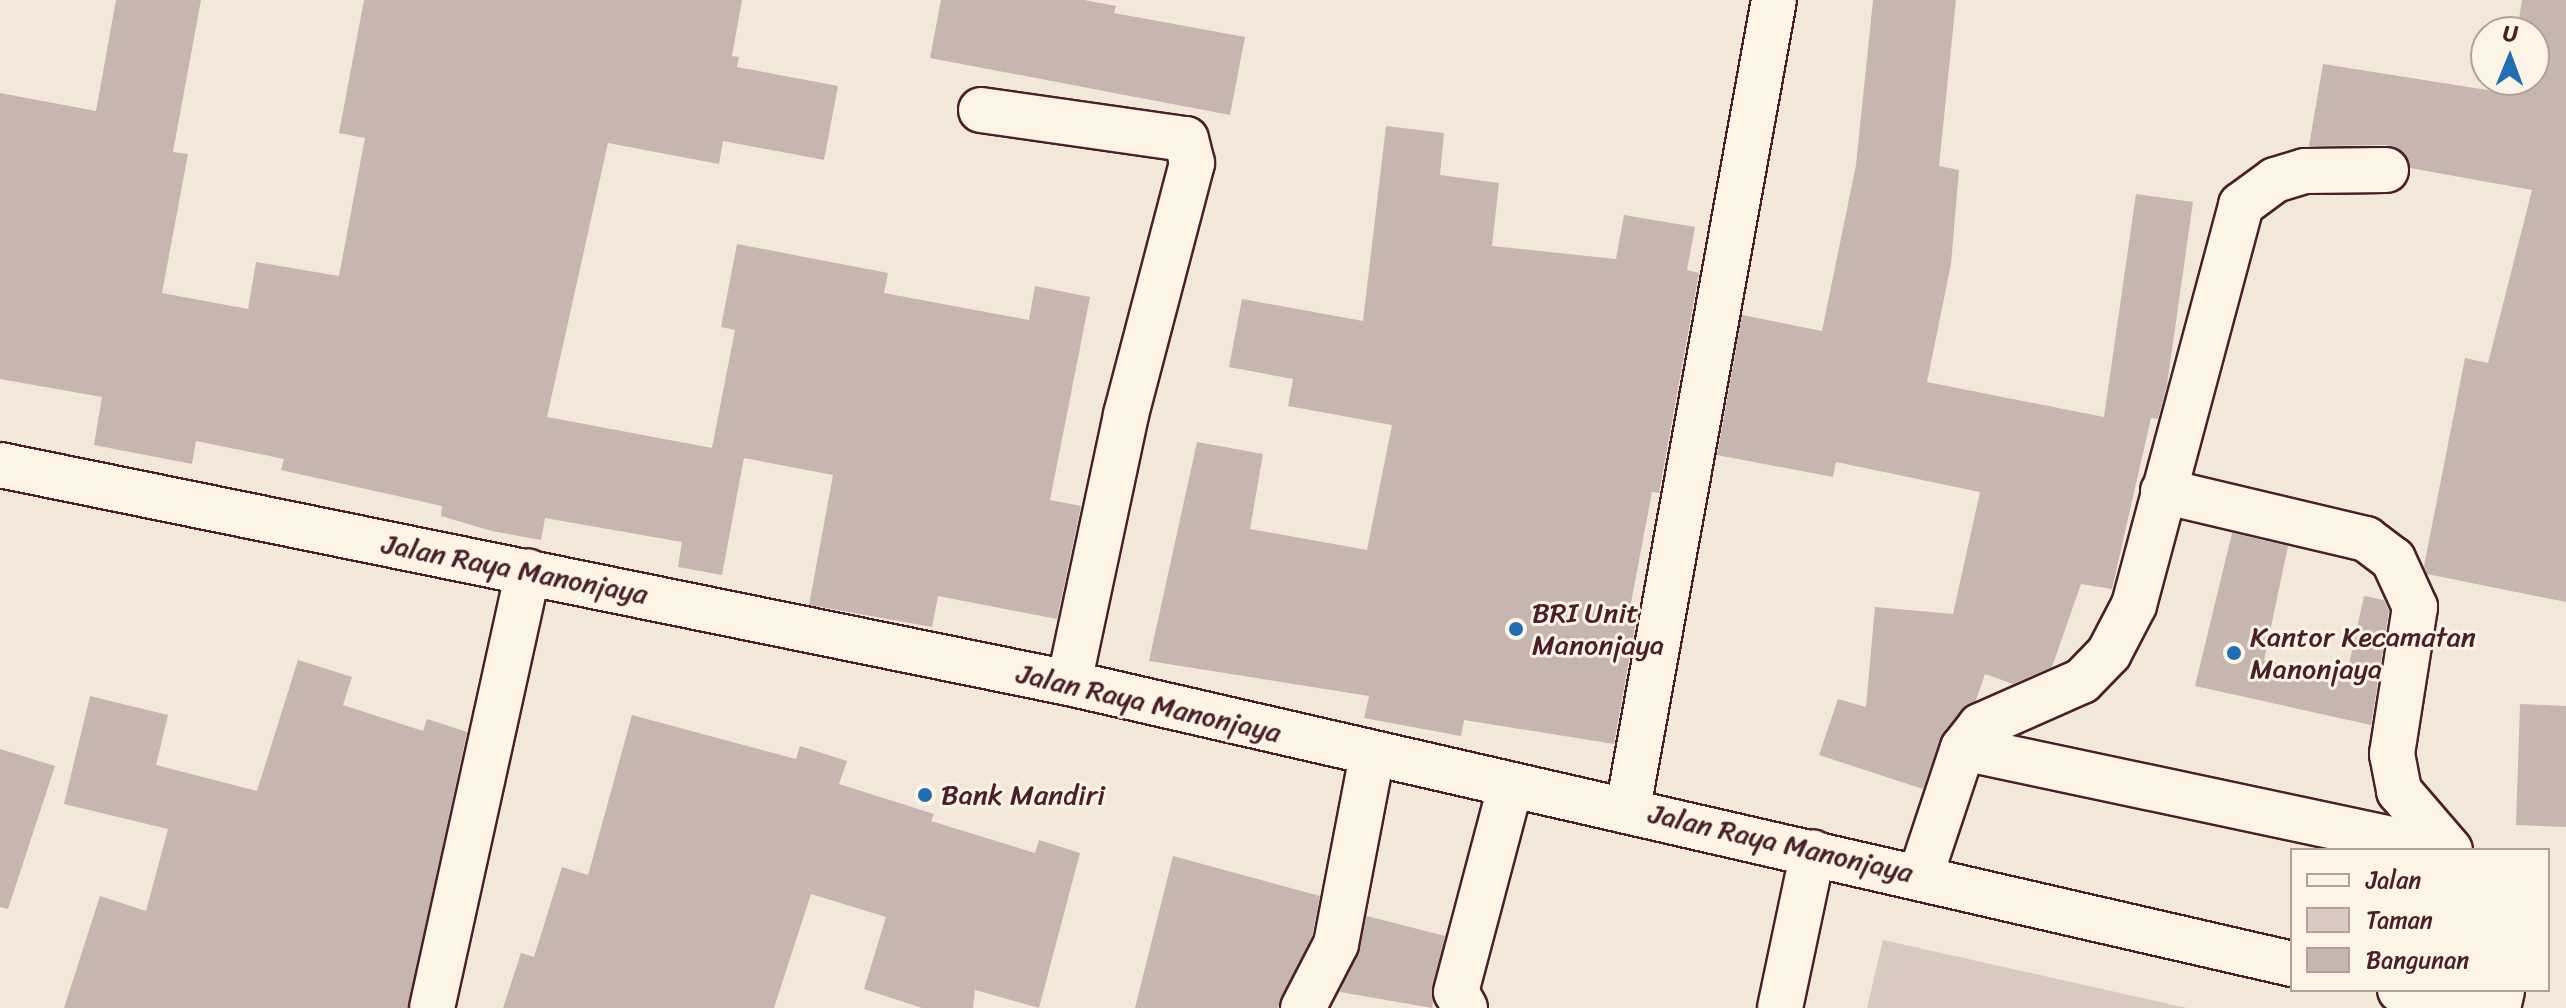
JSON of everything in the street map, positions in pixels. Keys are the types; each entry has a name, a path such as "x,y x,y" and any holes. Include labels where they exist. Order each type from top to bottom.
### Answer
{"main road":[{"path":"1628,808 1774,0"},
{"path":"981,110 1186,139 1192,163 1126,415 1069,683"},
{"path":"1921,874 1963,748 1980,726 2082,681 2109,653 2134,605 2241,205 2275,180 2305,171 2386,170"},
{"name":"Jalan Raya Manonjaya","path":"0,465 1069,683 1510,787 1628,808 1921,874 2290,964"},
{"path":"2163,491 2366,539 2393,559 2415,607 2392,754 2399,791 2448,848"},
{"path":"432,1008 528,571"},
{"path":"1963,748 2433,848"},
{"path":"1303,1008 1336,944 1372,755"},
{"path":"1465,1008 1456,992 1510,787"},
{"path":"1780,1008 1813,852"},
{"path":"2408,992 2474,1008"}],"green space":[{"path":"1883,940 2187,1008 1867,1008"}],"building":[{"path":"116,0 201,0 173,152 188,154 162,293 248,309 256,262 339,276 365,138 339,133 364,0 742,0 732,56 739,57 737,67 838,86 824,160 723,141 719,164 608,143 547,417 712,448 735,330 721,327 737,244 888,273 884,293 1029,320 1035,286 1090,297 1050,500 1081,506 1057,619 938,596 932,627 809,605 833,475 744,458 722,575 678,567 682,542 545,518 541,540 492,531 441,516 442,506 281,470 284,459 196,441 192,464 94,445 102,397 0,379 0,93 96,111"},
{"path":"941,0 1084,0 1116,6 1114,13 1245,37 1230,115 930,58"},
{"path":"1873,0 1956,0 1939,166 1959,170 1951,264 1927,382 2104,417 2136,194 2193,202 2167,385 2158,419 2151,418 2112,589 2081,584 2052,667 2013,684 1985,674 1976,700 1943,733 1923,789 1819,755 1838,699 1866,707 1875,607 1953,614 1980,492 1836,462 1833,477 1717,455 1742,315 1822,331 1856,165"},
{"path":"2522,0 2566,0 2566,602 2427,574 2424,566 2465,358 2488,363 2532,190 2410,168 2399,149 2386,145 2309,146 2323,64 2470,87 2470,96 2550,96 2550,16 2520,16"},
{"path":"1386,126 1444,133 1440,175 1499,183 1492,246 1616,259 1624,215 1695,227 1687,270 1699,273 1659,493 1652,492 1630,608 1638,610 1614,744 1464,720 1461,736 1364,718 1369,696 1149,661 1197,442 1263,454 1250,529 1367,550 1392,425 1288,406 1293,379 1229,367 1242,299 1363,321"},
{"name":"Kantor Kecamatan Manonjaya","path":"2232,533 2288,546 2264,660 2346,678 2364,596 2384,600 2389,611 2371,725 2195,686"},
{"path":"298,660 352,677 343,705 423,731 427,719 467,732 408,1008 64,1008 100,896 146,911 168,829 64,804 90,696 168,715 156,765 257,791"},
{"path":"2520,704 2566,706 2566,827 2516,825"},
{"path":"632,715 796,759 800,746 847,761 839,784 934,814 931,821 1035,853 1039,840 1080,853 1039,1008 975,990 973,1008 922,1008 864,989 886,917 811,894 774,1008 503,1008 521,953 534,957 562,867 588,875"},
{"path":"0,749 55,766 8,909 0,907"},
{"path":"1173,856 1320,896 1312,936 1278,1008 1135,1008"},
{"path":"1367,916 1445,936 1432,1008 1340,992"}],"place":[{"name":"BRI Unit Manonjaya","path":"1516,629"},
{"name":"Kantor Kecamatan Manonjaya","path":"2234,653"},
{"name":"Bank Mandiri","path":"925,795"}]}
